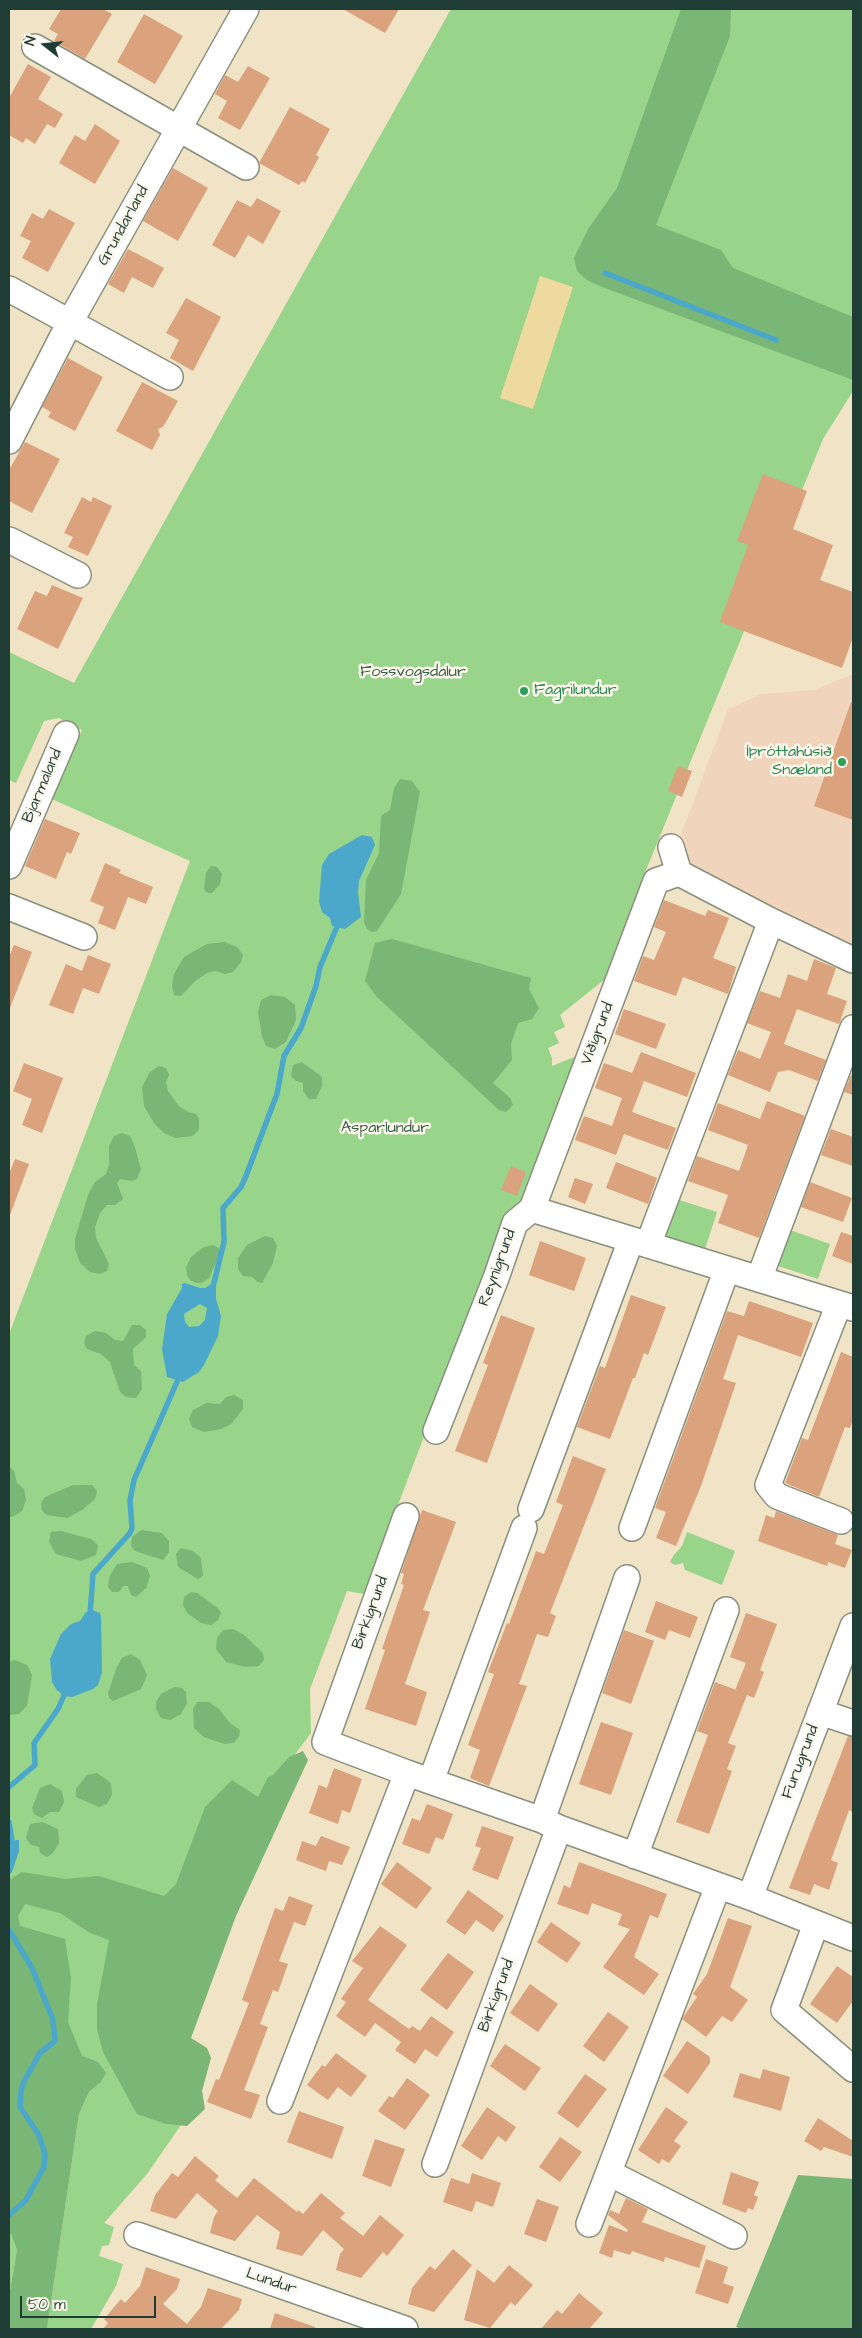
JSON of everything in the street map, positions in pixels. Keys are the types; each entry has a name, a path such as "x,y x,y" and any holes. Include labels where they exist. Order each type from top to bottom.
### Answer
{"street":[{"name":"Grundarland","path":"9,441 70,322 241,11"},
{"path":"34,47 246,167"},
{"path":"9,289 170,377"},
{"path":"9,540 78,575"},
{"name":"Bjarmaland","path":"9,866 66,734"},
{"path":"671,847 679,873 770,921 853,960"},
{"name":"Víðigrund","path":"532,1209 656,881 679,873"},
{"path":"9,907 84,937"},
{"path":"431,1781 528,1518 770,921"},
{"path":"759,1279 853,1028"},
{"path":"532,1209 846,1306 768,1485 777,1496 841,1521"},
{"name":"Reynigrund","path":"436,1431 496,1278 515,1223 532,1209"},
{"path":"632,1528 727,1269"},
{"name":"Birkigrund","path":"406,1516 325,1742 750,1897 853,1938"},
{"name":"Birkigrund","path":"436,2164 550,1824 627,1578"},
{"path":"635,1856 726,1610"},
{"name":"Furugrund","path":"750,1897 853,1626"},
{"path":"820,1712 853,1723"},
{"path":"280,2101 407,1773"},
{"path":"590,2224 718,1886"},
{"path":"816,1924 784,2010 853,2069"},
{"path":"609,2173 734,2236"},
{"name":"Lundur","path":"137,2235 405,2329"}],"shaded area":[{"path":"853,674 853,948 672,859 728,709 761,694 814,690"}],"green space":[{"name":"Fossvogsdalur","path":"451,9 853,9 853,391 823,439 646,870 605,979 560,1015 565,1027 554,1032 559,1043 548,1048 552,1058 552,1066 577,1056 554,1149 433,1413 364,1594 347,1591 310,1689 311,1733 229,1842 166,2124 181,2125 147,2174 104,2223 114,2227 109,2245 102,2246 99,2256 123,2264 116,2286 91,2329 47,2329 79,2114 89,2092 101,2082 105,2073 98,2063 9,2074 9,1334 190,861 52,799 82,730 59,718 44,721 16,783 9,780 9,652 74,683"},
{"path":"681,9 731,9 730,36 656,225 721,250 733,268 853,317 853,380 602,287 587,280 577,271 574,258 588,229 617,188"},
{"path":"400,779 412,781 420,792 401,894 377,931 372,932 367,929 364,922 366,880 379,853 381,816 390,810 394,788"},
{"path":"211,866 217,867 222,874 220,884 212,893 207,893 204,889 206,873"},
{"path":"392,939 531,978 529,989 539,1008 532,1019 518,1023 511,1044 512,1060 493,1083 510,1098 513,1105 506,1112 499,1110 377,997 365,981 375,943"},
{"path":"225,942 237,947 243,955 241,962 233,972 225,974 215,971 207,973 195,981 181,996 174,995 172,986 174,974 184,957 207,944"},
{"path":"271,995 285,997 295,1005 296,1020 286,1042 275,1049 266,1046 262,1036 258,1012 261,1000"},
{"path":"302,1062 322,1077 322,1086 316,1099 309,1099 303,1091 303,1083 296,1081 291,1076 293,1065"},
{"path":"159,1066 166,1068 169,1075 166,1082 168,1091 179,1106 188,1112 196,1114 199,1119 199,1129 193,1136 175,1138 164,1133 154,1123 144,1106 142,1087 150,1072"},
{"path":"122,1133 130,1136 141,1169 137,1179 132,1181 120,1179 117,1183 123,1199 115,1205 107,1205 100,1213 95,1227 96,1238 109,1264 107,1271 100,1274 90,1272 80,1263 75,1249 75,1239 88,1195 95,1182 106,1174 109,1165 109,1146 114,1136"},
{"path":"676,1199 717,1212 705,1249 664,1236"},
{"path":"790,1230 830,1244 818,1279 778,1266"},
{"path":"265,1236 273,1238 277,1246 273,1263 262,1283 252,1277 243,1276 238,1269 238,1258 247,1245"},
{"path":"213,1245 219,1248 220,1254 209,1278 202,1283 190,1280 186,1267 191,1257 204,1247"},
{"path":"132,1325 140,1325 146,1330 146,1337 133,1349 134,1365 141,1371 142,1389 136,1398 126,1397 120,1392 110,1362 101,1354 87,1349 84,1343 86,1336 95,1331 106,1333 115,1340 123,1341"},
{"path":"234,1395 243,1400 243,1409 231,1424 221,1429 204,1432 192,1427 189,1419 193,1410 206,1403 220,1404 226,1397"},
{"path":"9,1466 14,1471 17,1483 24,1489 26,1500 22,1511 12,1517 9,1516"},
{"path":"73,1485 92,1485 97,1491 95,1499 82,1510 67,1518 47,1515 42,1511 41,1504 45,1497"},
{"path":"141,1530 162,1533 169,1541 169,1552 163,1560 135,1551 131,1545 132,1537"},
{"path":"61,1531 91,1539 98,1545 96,1555 81,1561 56,1554 49,1542 51,1532"},
{"path":"687,1532 735,1551 722,1585 685,1570 683,1563 675,1565 670,1562 682,1546"},
{"path":"181,1548 193,1551 201,1558 203,1576 198,1579 178,1567 176,1554"},
{"path":"132,1562 147,1568 150,1576 146,1588 136,1597 131,1595 128,1586 123,1586 119,1592 112,1592 108,1587 109,1577 117,1564"},
{"path":"191,1592 197,1593 219,1609 221,1613 218,1620 211,1625 201,1623 187,1613 183,1605 184,1597"},
{"path":"233,1629 244,1635 263,1653 264,1660 259,1666 246,1667 226,1662 216,1649 217,1638 223,1630"},
{"path":"131,1654 140,1660 147,1675 141,1689 113,1701 109,1698 108,1693 116,1669 122,1658"},
{"path":"15,1660 27,1665 32,1675 27,1706 19,1714 9,1715 9,1662"},
{"path":"174,1687 182,1688 186,1692 187,1703 181,1714 170,1720 161,1718 156,1709 156,1702 161,1694"},
{"path":"197,1702 209,1702 219,1709 230,1723 240,1730 239,1737 233,1743 225,1744 204,1737 194,1728 193,1709"},
{"path":"303,1751 308,1760 236,1916 191,2038 207,2048 211,2058 202,2091 205,2109 187,2126 166,2124 137,2114 103,2052 97,2030 97,2004 109,1940 90,1933 60,1913 25,1904 18,1916 20,1926 65,1939 71,1978 68,2022 82,2056 98,2062 106,2073 101,2082 89,2092 79,2114 47,2329 9,2329 9,2296 17,2250 9,2233 9,1880 22,1872 65,1879 99,1876 164,1896 176,1884 205,1807 232,1780 258,1797 268,1777 273,1775 289,1757"},
{"path":"97,1773 111,1783 112,1795 107,1804 99,1807 76,1797 76,1789 87,1775"},
{"path":"50,1784 62,1791 64,1802 59,1812 50,1812 42,1818 34,1814 32,1808 40,1788"},
{"path":"42,1822 58,1829 59,1843 53,1853 47,1857 40,1853 39,1847 31,1845 26,1838 30,1824"},
{"path":"798,2175 853,2179 853,2329 742,2329 736,2327"},
{"path":"9,2233 17,2250 9,2296"}],"sand":[{"path":"540,276 573,287 533,409 500,398"}],"water":[{"path":"362,835 372,837 375,845 359,881 358,893 361,917 345,929 332,926 330,918 322,912 319,902 322,865 329,854"},
{"path":"213,1283 216,1287 216,1299 221,1316 218,1336 204,1365 199,1372 183,1382 167,1377 162,1349 167,1314 182,1288 182,1284 205,1288","holes":["200,1304 207,1308 205,1320 199,1326 189,1327 185,1322 184,1314"]},
{"path":"92,1610 100,1613 101,1617 102,1673 98,1685 93,1689 72,1697 64,1696 56,1689 52,1682 50,1659 61,1634 71,1624 80,1621 86,1612"},
{"path":"19,1840 19,1851 12,1872 9,1875 9,1844"}],"building":[{"path":"61,9 103,9 112,14 85,59 54,41 58,34 49,29"},
{"path":"343,9 399,9 385,33"},
{"path":"144,14 183,36 155,84 117,62"},
{"path":"28,64 51,77 38,99 63,114 55,128 47,124 35,144 26,138 23,143 9,135 9,98"},
{"path":"248,66 270,78 240,130 218,118 227,101 215,94 225,75 238,82"},
{"path":"290,107 330,129 316,155 319,157 305,183 302,181 299,185 259,163"},
{"path":"95,124 120,141 95,184 59,163 75,135 85,141"},
{"path":"173,168 208,188 178,241 143,221"},
{"path":"257,198 281,211 263,244 248,235 235,258 212,245 237,200 251,207"},
{"path":"49,209 75,223 48,272 22,258 31,241 20,236 32,213 43,219"},
{"path":"128,249 164,268 153,288 132,277 124,293 108,284"},
{"path":"186,298 221,317 193,371 170,358 179,340 166,333"},
{"path":"68,358 103,377 75,431 48,417 51,412 42,407"},
{"path":"142,382 178,401 163,427 158,429 160,435 152,450 116,431"},
{"path":"25,442 60,459 32,513 9,501 9,470"},
{"path":"763,474 807,491 793,529 833,545 820,580 853,592 853,637 842,668 720,622 748,545 737,541"},
{"path":"82,497 91,502 93,497 112,506 88,556 68,547 73,537 64,533"},
{"path":"52,585 83,598 58,649 17,629 35,591 47,596"},
{"name":"Íþróttahúsið Snæland","path":"851,702 853,703 853,820 814,806"},
{"path":"678,766 692,771 682,797 668,791"},
{"path":"45,819 80,833 71,854 67,852 56,879 25,866"},
{"path":"105,863 121,870 119,873 153,887 146,904 128,897 115,930 98,923 104,907 90,901"},
{"path":"664,900 705,916 708,910 729,918 713,958 736,967 728,994 683,977 676,996 634,981 643,956 654,960 666,932 654,927"},
{"path":"14,945 32,952 10,1008 9,957"},
{"path":"88,955 111,964 99,994 83,988 73,1014 49,1005 66,964 82,971"},
{"path":"814,959 836,968 827,994 847,1001 839,1024 797,1009 784,1044 826,1060 818,1081 789,1070 778,1072 770,1092 728,1075 738,1050 760,1059 771,1032 747,1023 760,991 780,998 788,974 807,981"},
{"path":"624,1009 666,1024 656,1049 615,1034"},
{"path":"641,1052 696,1073 687,1097 644,1081 632,1112 676,1128 668,1150 624,1134 616,1155 575,1140 584,1116 612,1126 622,1098 595,1088 604,1063 632,1073"},
{"path":"24,1063 63,1078 42,1133 22,1125 32,1099 13,1091"},
{"path":"851,1075 853,1076 853,1095 844,1092"},
{"path":"767,1101 805,1116 759,1238 718,1223 728,1195 688,1181 697,1156 739,1171 748,1145 708,1130 718,1103 760,1119"},
{"path":"831,1129 853,1137 853,1166 821,1155"},
{"path":"15,1159 29,1164 10,1215 9,1174"},
{"path":"616,1162 657,1178 648,1204 606,1188"},
{"path":"511,1166 526,1172 517,1196 501,1190"},
{"path":"575,1178 593,1184 585,1204 568,1197"},
{"path":"810,1182 852,1198 843,1222 801,1207"},
{"path":"841,1232 853,1236 853,1264 832,1256"},
{"path":"540,1241 586,1258 574,1291 529,1275"},
{"path":"631,1295 666,1307 648,1355 644,1353 635,1378 633,1378 610,1439 577,1427 600,1366 605,1368"},
{"path":"749,1301 813,1323 801,1357 738,1335 723,1379 736,1383 701,1486 676,1546 656,1538 666,1512 655,1508 727,1311 744,1316"},
{"path":"501,1315 535,1328 487,1463 455,1451 488,1365 483,1363"},
{"path":"841,1352 853,1357 853,1419 850,1428 845,1427 819,1497 785,1483 802,1438 808,1440"},
{"path":"573,1456 606,1469 550,1613 556,1616 548,1637 537,1634 519,1684 527,1686 489,1786 470,1778 480,1750 468,1745 494,1674 488,1672 507,1623 509,1624 536,1551 544,1554 563,1505 556,1502"},
{"path":"422,1510 456,1522 423,1610 430,1612 405,1684 427,1692 416,1726 365,1709 385,1650 382,1649 404,1585 401,1584 404,1574 401,1573"},
{"path":"776,1511 838,1535 835,1544 852,1550 845,1568 828,1562 827,1566 758,1541 766,1515 774,1518"},
{"path":"656,1601 698,1617 690,1638 669,1630 665,1640 645,1632"},
{"path":"746,1613 777,1624 760,1670 764,1672 754,1698 747,1695 728,1743 736,1746 727,1769 732,1771 709,1834 676,1822 708,1735 697,1731 715,1682 735,1690 746,1663 730,1657"},
{"path":"624,1630 654,1641 631,1704 602,1693"},
{"path":"601,1722 633,1733 611,1795 579,1784"},
{"path":"848,1736 853,1737 853,1812 849,1810 831,1860 838,1863 829,1890 814,1884 810,1895 789,1888"},
{"path":"334,1768 362,1779 350,1813 342,1810 338,1824 309,1813 319,1785 327,1788"},
{"path":"427,1804 453,1814 443,1840 436,1837 429,1854 402,1844 412,1818 420,1821"},
{"path":"482,1826 514,1837 498,1880 472,1870 481,1848 475,1846"},
{"path":"321,1836 350,1847 342,1865 329,1861 326,1871 296,1860 302,1841 316,1846"},
{"path":"397,1862 432,1888 416,1909 381,1884"},
{"path":"579,1862 667,1894 658,1918 650,1915 634,1957 659,1974 644,1995 603,1967 630,1929 618,1925 622,1914 592,1903 588,1915 557,1904 564,1885 570,1888"},
{"path":"468,1890 504,1916 493,1932 476,1920 465,1935 446,1922"},
{"path":"289,1896 313,1905 305,1926 294,1922 279,1961 288,1964 278,1992 273,1990 260,2024 268,2027 244,2090 260,2095 251,2119 207,2102 216,2079 219,2080 249,2003 242,2000 275,1908 283,1911"},
{"path":"728,1918 752,1926 730,1987 748,2000 732,2022 722,2016 706,2037 682,2019 697,1997 693,1994 707,1974"},
{"path":"551,1922 581,1943 567,1963 537,1942"},
{"path":"380,1926 407,1945 368,2000 409,2029 412,2026 420,2031 431,2016 454,2032 437,2057 425,2049 415,2064 395,2050 401,2042 375,2023 365,2037 336,2016 346,2002 341,1999 363,1968 352,1961"},
{"path":"448,1953 474,1972 447,2010 420,1990"},
{"path":"837,1966 853,1977 853,2001 837,2023 810,2004"},
{"path":"530,1984 558,2004 538,2032 510,2013"},
{"path":"608,2012 629,2027 604,2062 583,2046"},
{"path":"687,2041 710,2057 710,2063 688,2094 663,2076"},
{"path":"505,2044 541,2068 525,2091 490,2066"},
{"path":"336,2053 367,2076 351,2097 338,2087 328,2100 307,2085 322,2065 325,2067"},
{"path":"763,2069 790,2077 781,2111 733,2097 740,2073 760,2079"},
{"path":"585,2074 607,2089 578,2128 557,2113"},
{"path":"407,2078 430,2095 405,2130 378,2111 389,2096 393,2098"},
{"path":"487,2107 516,2127 506,2142 498,2136 482,2160 461,2146"},
{"path":"666,2107 688,2122 674,2141 681,2146 669,2163 662,2159 659,2164 638,2150"},
{"path":"299,2111 344,2127 332,2159 287,2142"},
{"path":"818,2118 853,2141 853,2157 824,2147 821,2151 804,2141"},
{"path":"560,2137 582,2152 560,2182 539,2167"},
{"path":"375,2139 405,2149 391,2187 362,2176"},
{"path":"195,2156 219,2176 215,2180 237,2198 254,2178 297,2212 298,2210 303,2214 321,2193 345,2213 340,2218 363,2236 380,2215 404,2235 387,2256 383,2252 361,2278 336,2270 340,2254 344,2249 323,2230 302,2256 276,2249 280,2232 257,2215 235,2241 210,2233 214,2217 218,2211 197,2193 176,2219 150,2211 155,2195 172,2173 178,2177"},
{"path":"731,2172 759,2182 754,2195 758,2197 753,2210 748,2208 746,2213 722,2204"},
{"path":"472,2173 501,2183 493,2207 476,2201 472,2212 443,2202 451,2178 469,2184"},
{"path":"626,2198 648,2209 642,2222 706,2246 699,2268 665,2257 664,2262 632,2251 630,2255 614,2250 612,2258 599,2253 609,2225 627,2232 628,2230 608,2215 610,2210 619,2214"},
{"path":"537,2199 559,2207 546,2242 524,2234"},
{"path":"453,2249 472,2265 434,2312 408,2304 412,2288 430,2266 435,2270"},
{"path":"706,2259 728,2267 723,2283 734,2287 728,2304 695,2293"},
{"path":"509,2265 533,2285 515,2306 511,2302 490,2328 464,2320 477,2269 494,2283"},
{"path":"146,2267 180,2279 177,2289 163,2304 187,2324 201,2307 208,2288 242,2299 239,2310 221,2329 103,2329 108,2323 104,2319 121,2299 125,2303 140,2286"},
{"path":"579,2293 603,2313 589,2329 541,2329 557,2310 562,2314"},
{"path":"275,2313 315,2327 315,2329 270,2329"}],"waterway":[{"path":"605,273 776,340"},
{"path":"212,1291 224,1242 223,1208 241,1187 246,1176 277,1094 284,1056 301,1028 316,986 320,967 339,922"},
{"path":"90,1615 93,1574 130,1533 132,1528 130,1500 134,1480 180,1375"},
{"path":"9,1787 35,1765 34,1743 58,1709 66,1691"},
{"path":"9,1822 12,1841 9,1849"},
{"path":"9,1930 31,1966 39,1985 53,2020 55,2041 40,2053 24,2081 21,2091 20,2107 39,2135 45,2154 44,2167 26,2200 9,2215"}],"place":[{"name":"Fagrilundur","path":"524,691"},
{"name":"Íþróttahúsið Snæland","path":"842,762"}],"park label":[{"name":"Asparlundur","path":"385,1129"}]}
